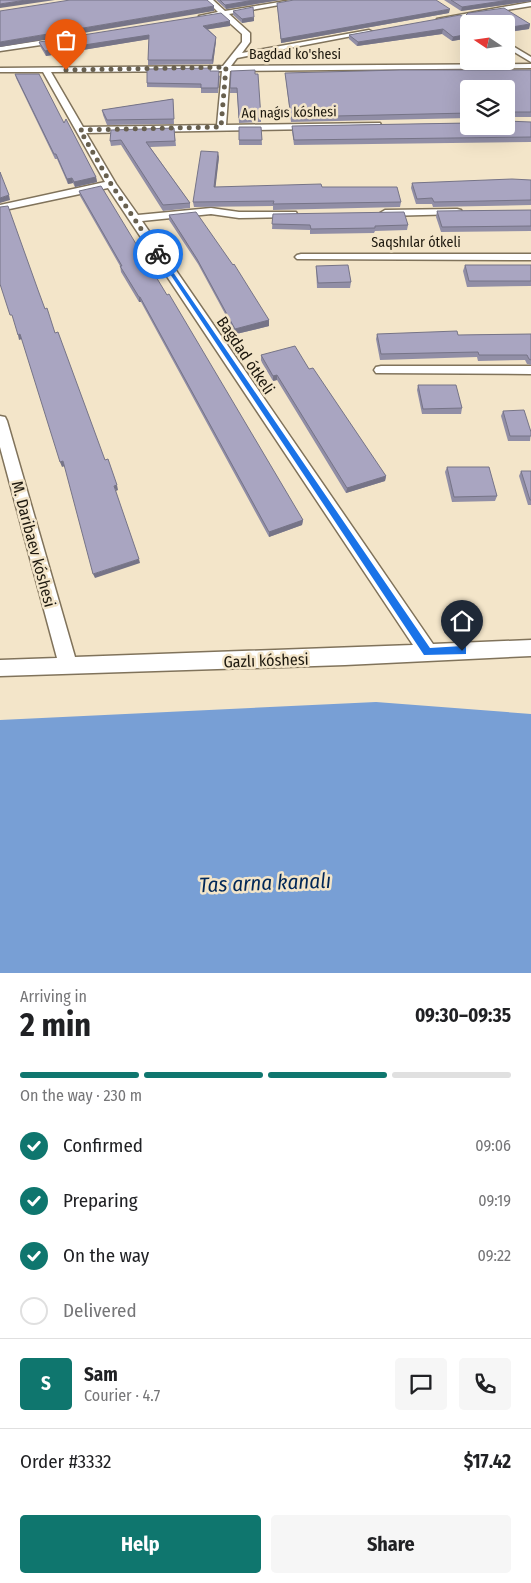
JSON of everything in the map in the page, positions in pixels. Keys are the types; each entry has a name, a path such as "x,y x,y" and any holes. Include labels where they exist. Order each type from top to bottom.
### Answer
{"street":[{"path":"209,0 246,33 246,42 226,67 221,127"},
{"path":"195,18 304,0"},
{"path":"448,8 461,15 531,4"},
{"path":"431,21 460,15"},
{"path":"235,56 382,30"},
{"path":"0,49 68,38"},
{"path":"515,50 531,60"},
{"name":"Bagdad ko'shesi","path":"0,70 531,66"},
{"name":"Bagdad ótkeli","path":"46,70 111,184 428,652"},
{"name":"Aq naǵıs kóshesi","path":"80,130 389,124"},
{"path":"0,208 111,184"},
{"path":"134,219 211,211 239,215 307,214"},
{"path":"375,213 473,211"},
{"name":"Saqshılar ótkeli","path":"301,258 531,257"},
{"path":"381,370 531,370"},
{"name":"M. Daribaev kóshesi","path":"0,421 68,666"},
{"name":"Gazlı kóshesi","path":"0,668 345,657 531,648"}],"water":[{"name":"Tas arna kanalı","path":"376,702 531,714 531,973 0,973 0,720"}],"building":[{"path":"0,0 26,0 0,4"},
{"path":"70,0 207,0 214,6 0,42 0,11"},
{"path":"220,0 254,0 225,5"},
{"path":"294,0 436,0 450,9 281,39 277,3"},
{"path":"451,0 509,0 462,7"},
{"path":"253,7 254,17 242,19 233,11"},
{"path":"504,8 530,24 515,26 515,15 466,15 468,13"},
{"path":"221,13 230,21 203,26 216,37 212,60 148,60 149,35 45,51 39,42"},
{"path":"460,15 460,36 453,37 443,29 358,42 349,35"},
{"path":"211,68 210,71 219,71 218,88 201,88 201,84 147,83 147,69"},
{"path":"255,70 255,74 258,74 261,118 239,118 237,88 230,88 231,71"},
{"path":"400,70 531,70 531,112 515,112 515,80 460,80 460,113 291,117 285,73"},
{"path":"15,74 39,74 64,123 66,119 96,177 74,182 72,178 67,179"},
{"path":"173,99 174,119 107,120 102,110"},
{"path":"515,121 531,122 531,137 294,140 292,126 460,123 460,135 515,135"},
{"path":"239,127 261,127 262,140 239,140"},
{"path":"174,128 175,141 146,142 190,203 163,205 121,140 110,141 111,130"},
{"path":"201,151 218,152 214,187 321,184 322,187 397,187 401,202 273,204 274,201 193,202"},
{"path":"0,172 9,195 0,198"},
{"path":"531,180 531,200 434,202 432,198 417,199 412,183"},
{"path":"101,186 167,295 169,294 303,520 269,532 140,297 120,266 122,266 79,191"},
{"path":"8,206 45,309 47,308 55,333 58,332 105,460 108,459 117,485 114,486 139,559 93,574 63,461 60,462 20,334 18,335 0,284 0,207"},
{"path":"531,210 531,226 442,227 437,211"},
{"path":"196,212 234,264 269,320 235,329 197,259 169,215"},
{"path":"404,212 408,225 375,226 375,228 311,229 310,225 272,224 273,214"},
{"path":"348,265 351,282 318,283 316,266"},
{"path":"465,265 531,265 531,281 469,281"},
{"path":"457,331 458,335 531,334 531,360 527,355 479,355 478,352 381,354 377,334"},
{"path":"295,346 309,369 313,368 386,476 347,488 277,375 273,376 261,355"},
{"path":"418,385 456,385 462,408 423,409"},
{"path":"524,410 531,436 510,436 503,411"},
{"path":"447,467 489,467 497,496 454,497"},
{"path":"521,471 531,471 531,500 530,500"}],"way so far":[{"path":"66,70 226,67 221,127 80,130 111,184 158,254"}],"route":[{"path":"158,254 428,652 462,651"}]}
